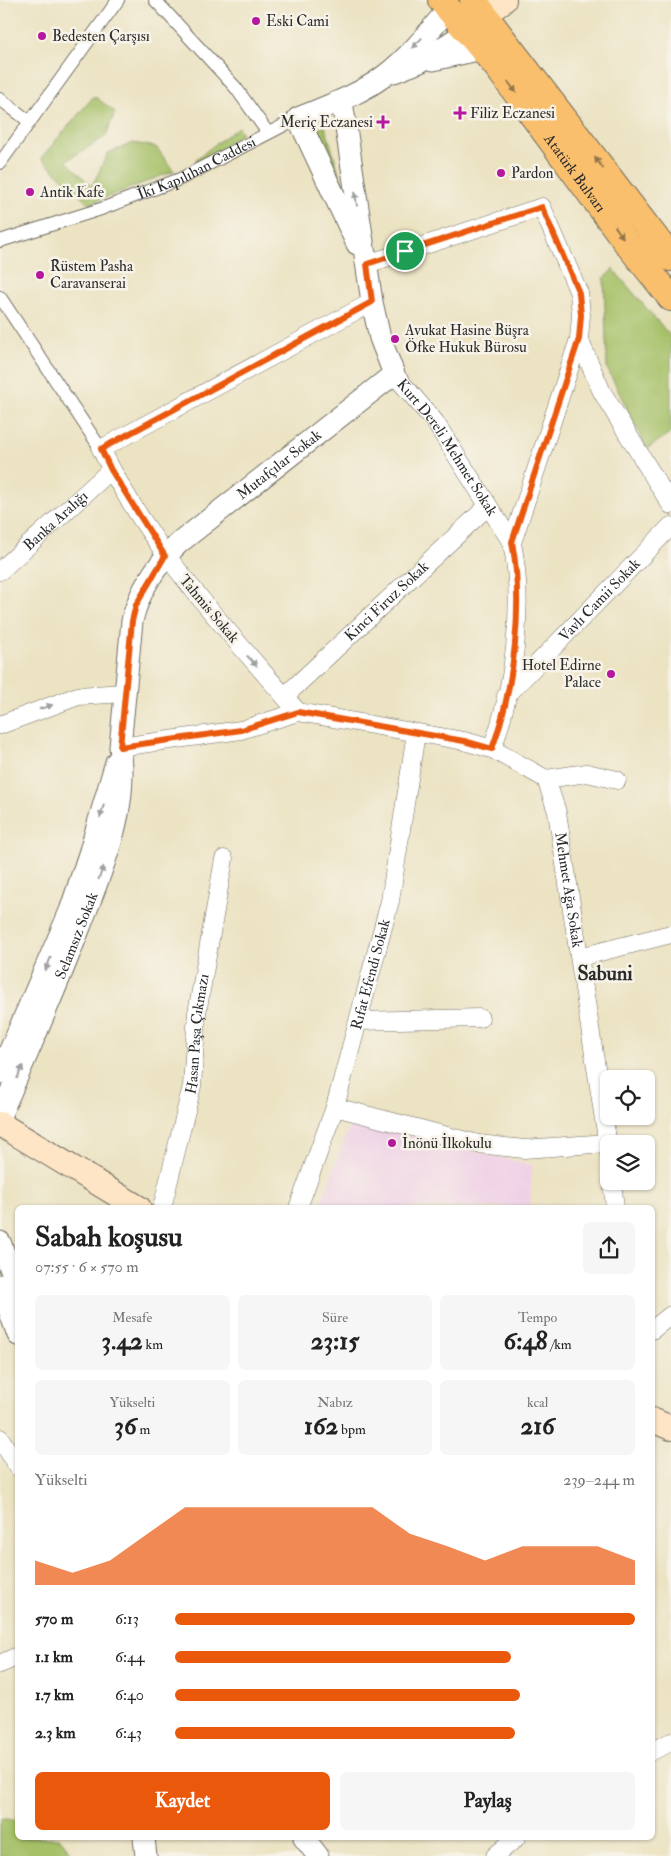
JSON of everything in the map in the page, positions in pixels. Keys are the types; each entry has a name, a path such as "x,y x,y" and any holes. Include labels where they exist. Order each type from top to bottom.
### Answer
{"main road":[{"name":"Atatürk Bulvarı","path":"449,3 483,19 671,258"},
{"name":"Atatürk Bulvarı","path":"483,19 626,242 671,298"},
{"path":"0,1124 134,1205"},
{"path":"655,1421 671,1428"}],"street":[{"path":"0,163 118,0"},
{"path":"155,0 236,88 268,133"},
{"name":"İki Kapılıhan Caddesi","path":"384,76 436,24 449,3"},
{"name":"İki Kapılıhan Caddesi","path":"0,241 101,209 180,179 298,118 342,100 384,76 420,62 483,19"},
{"path":"0,99 30,122"},
{"name":"Kurt Dereli Mehmet Sokak","path":"342,100 372,302 380,338 394,374 435,422 512,542"},
{"name":"Kurt Dereli Mehmet Sokak","path":"298,118 367,264"},
{"path":"367,264 542,207 579,293 581,315 579,339 512,542 517,569 515,644 502,723 492,749"},
{"name":"Tahmis Sokak","path":"0,297 101,449 111,470 165,556 247,655 298,712"},
{"path":"101,449 372,302"},
{"path":"579,339 602,392 671,505"},
{"name":"Mutafçılar Sokak","path":"165,556 394,374"},
{"name":"Banka Aralığı","path":"0,571 111,470"},
{"name":"Kinci Firuz Sokak","path":"285,696 488,506"},
{"name":"Vavlı Camii Sokak","path":"506,696 671,526"},
{"name":"Selamsız Sokak","path":"0,1073 70,911 90,851 120,747 132,621 136,605 165,556"},
{"path":"0,725 78,696 124,693"},
{"path":"120,747 241,730 298,712 464,741 492,749 546,779 587,773 617,780"},
{"name":"Rıfat Efendi Sokak","path":"299,1205 335,1107 390,900 416,733"},
{"name":"Selamsız Sokak","path":"0,1116 56,988 108,855 122,794 123,767 120,747"},
{"name":"Mehmet Ağa Sokak","path":"546,779 557,812 606,1135"},
{"name":"Hasan Paşa Çıkmazı","path":"163,1205 192,1086 197,1013 224,859"},
{"path":"580,957 671,934"},
{"path":"359,1021 480,1018"},
{"path":"335,1107 478,1144 524,1150 600,1147"},
{"path":"613,1190 615,1205"},
{"path":"0,1242 15,1280"},
{"path":"0,1285 15,1327"},
{"path":"655,1328 671,1315"},
{"path":"0,1664 15,1657"},
{"path":"655,1750 671,1742"},
{"path":"144,1840 146,1856"},
{"path":"306,1840 318,1856"},
{"path":"495,1856 514,1840"}],"shaded area":[{"name":"İnönü İlkokulu","path":"351,1122 532,1165 530,1205 320,1205"}],"green space":[{"path":"94,96 115,112 106,136 66,161 92,186 108,153 133,143 156,147 174,171 89,204 41,158"},
{"path":"325,126 347,201 315,131"},
{"path":"238,127 242,134 199,164 196,159"},
{"path":"613,269 671,337 671,432 647,449 607,368 604,278"},
{"path":"0,1818 15,1821 15,1840 62,1840 74,1856 0,1856"}],"place":[{"name":"Eski Cami","path":"256,21"},
{"name":"Bedesten Çarşısı","path":"42,36"},
{"name":"Filiz Eczanesi","path":"460,113"},
{"name":"Meriç Eczanesi","path":"383,122"},
{"name":"Pardon","path":"501,173"},
{"name":"Antik Kafe","path":"30,192"},
{"name":"Rüstem Pasha Caravanserai","path":"40,275"},
{"name":"Avukat Hasine Büşra Öfke Hukuk Bürosu","path":"395,339"},
{"name":"Hotel Edirne Palace","path":"611,674"},
{"name":"İnönü İlkokulu","path":"392,1143"}],"district":[{"name":"Sabuni","path":"605,973"}],"route":[{"path":"542,207 579,293 581,315 579,339 512,542 517,569 515,644 502,723 492,749 464,741 298,712 241,730 120,747 132,621 136,605 165,556 111,470 101,449 272,354 372,302 367,264 405,251 542,207"}]}
